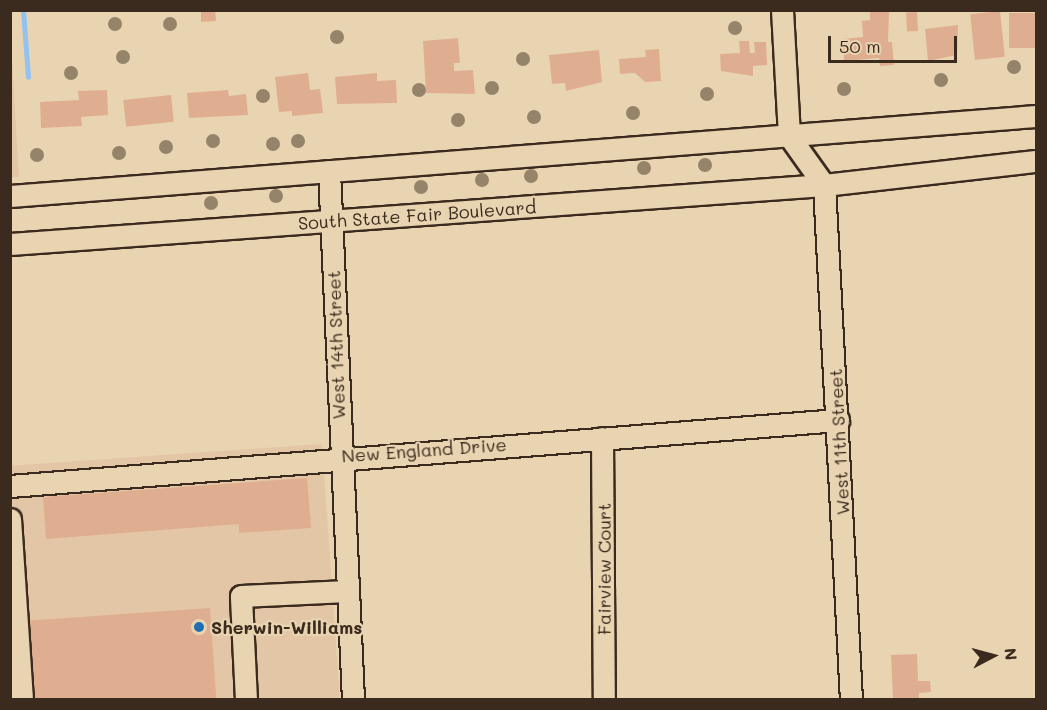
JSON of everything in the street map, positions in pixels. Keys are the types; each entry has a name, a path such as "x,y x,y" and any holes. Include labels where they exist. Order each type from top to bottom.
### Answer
{"street":[{"path":"782,10 789,136 824,185"},
{"path":"10,196 1036,116"},
{"name":"South State Fair Boulevard","path":"10,244 824,185 1036,161"},
{"name":"West 14th Street","path":"329,171 340,456 353,699"},
{"name":"West 11th Street","path":"824,185 851,699"},
{"name":"New England Drive","path":"10,486 340,456 838,420"},
{"name":"Fairview Court","path":"602,438 604,699"},
{"path":"10,519 22,699"},
{"path":"246,699 241,596 347,591"}],"shaded area":[{"path":"10,25 19,177 11,178 10,178"},
{"path":"322,444 340,699 26,700 10,466"}],"building":[{"path":"201,10 215,10 216,21 201,22"},
{"path":"870,10 889,10 888,42 892,42 894,65 880,66 879,58 844,61 843,39 863,37 862,21 870,20"},
{"path":"1000,11 1005,57 975,60 970,14"},
{"path":"917,12 918,31 907,32 906,13"},
{"path":"1009,13 1036,13 1036,48 1009,48"},
{"path":"958,25 957,55 928,61 925,29"},
{"path":"458,38 460,63 454,63 454,71 473,70 475,94 426,93 423,41"},
{"path":"739,41 749,41 750,53 755,53 754,42 766,42 767,65 753,66 753,76 721,71 720,54 740,53"},
{"path":"659,49 661,81 645,82 635,73 620,74 619,59 646,57 645,50"},
{"path":"599,50 602,82 566,91 565,83 552,84 549,55"},
{"path":"308,73 310,90 320,89 323,113 292,116 292,111 279,112 275,77"},
{"path":"377,73 377,81 396,80 397,103 337,104 335,77"},
{"path":"107,90 108,115 81,117 82,126 41,128 40,102 79,100 78,91"},
{"path":"228,90 229,96 246,94 248,115 189,118 187,93"},
{"path":"171,95 174,122 126,127 123,100"},
{"path":"307,478 311,528 239,533 239,524 46,539 43,497"},
{"path":"210,608 216,700 32,700 26,621"},
{"path":"917,654 918,681 930,681 931,692 919,693 919,700 893,700 891,655"}],"waterway":[{"path":"23,10 28,77"}],"place":[{"name":"Sherwin-Williams","path":"199,627"}]}
